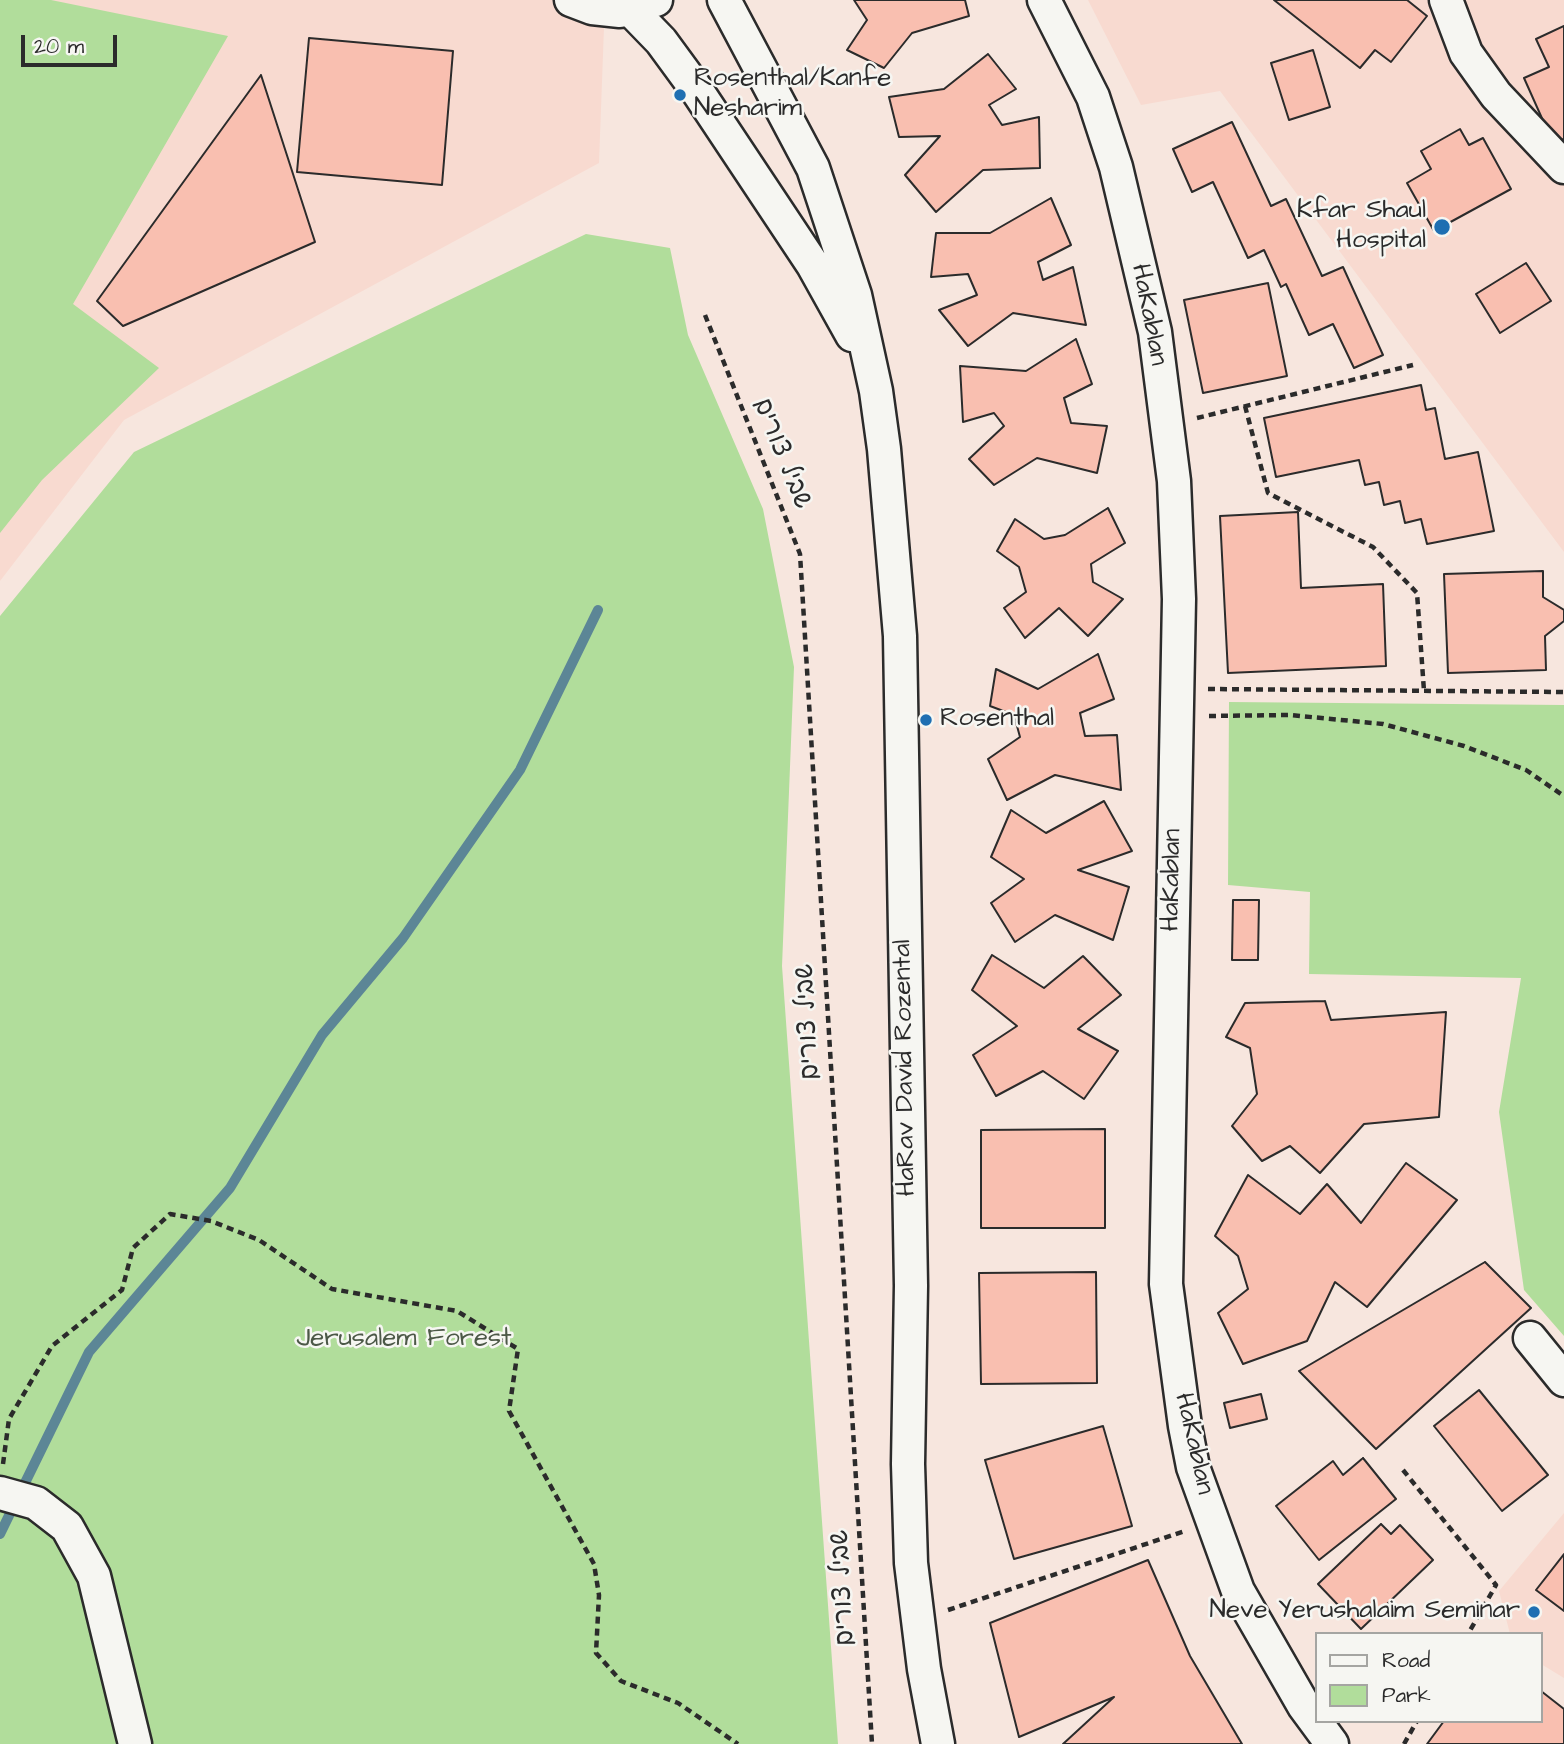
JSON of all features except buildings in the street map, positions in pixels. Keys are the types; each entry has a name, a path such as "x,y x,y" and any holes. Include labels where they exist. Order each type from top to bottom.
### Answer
{"street":[{"path":"571,0 599,10 643,5"},
{"name":"HaRav David Rozental","path":"724,0 813,168 855,295 876,391 900,636 911,1286 908,1464 911,1563 938,1744"},
{"name":"HaKablan","path":"1044,0 1093,97 1116,167 1155,331 1174,481 1178,599 1177,703 1166,1284 1193,1467 1238,1591 1316,1722"},
{"path":"1446,0 1466,53 1496,94 1564,167"},
{"name":"HaRav David Rozental","path":"643,5 662,41 813,265 843,315 876,391"},
{"path":"1530,1338 1564,1380"},
{"path":"1,1485 36,1503 67,1527 94,1576 135,1744"},
{"name":"HaKablan","path":"1317,1723 1332,1744"}],"path":[{"name":"שביל צורים","path":"705,315 800,554 872,1744"},
{"path":"1167,426 1413,365"},
{"path":"1245,406 1268,493 1373,547 1417,593 1424,691"},
{"path":"1177,703 1424,691 1564,692"},
{"path":"1177,703 1382,724 1464,746 1526,770 1564,796"},
{"path":"1,1485 9,1419 52,1346 122,1290 133,1248 170,1214 211,1221 258,1240 332,1289 457,1311 518,1349 509,1411 594,1564 599,1595 596,1653 621,1681 678,1703 738,1744"},
{"path":"1403,1469 1496,1585 1469,1632"},
{"path":"918,1620 1212,1521"},
{"path":"1404,1744 1416,1723"}],"shaded area":[{"path":"0,0 605,0 599,163 124,420 0,581"},
{"name":"Kfar Shaul Hospital","path":"1088,0 1564,0 1564,552 1220,91 1141,105"},
{"name":"Neve Yerushalaim Seminar","path":"1564,1513 1564,1678 1543,1665 1543,1632 1509,1632 1499,1591"}],"green space":[{"path":"0,0 51,0 228,36 73,304 159,368 42,480 0,533"},
{"name":"Jerusalem Forest","path":"586,234 670,248 688,335 763,509 794,667 782,966 838,1744 0,1744 0,616 134,452"},
{"path":"1229,702 1564,705 1564,1336 1524,1290 1499,1112 1521,978 1309,974 1310,892 1228,885"}],"waterway":[{"path":"0,1534 89,1352 230,1188 322,1035 403,938 520,770 598,610"}],"place":[{"name":"Rosenthal/Kanfe Nesharim","path":"680,95"},
{"name":"Kfar Shaul Hospital","path":"1442,227"},
{"name":"Rosenthal","path":"926,720"},
{"name":"Neve Yerushalaim Seminar","path":"1534,1612"}]}
